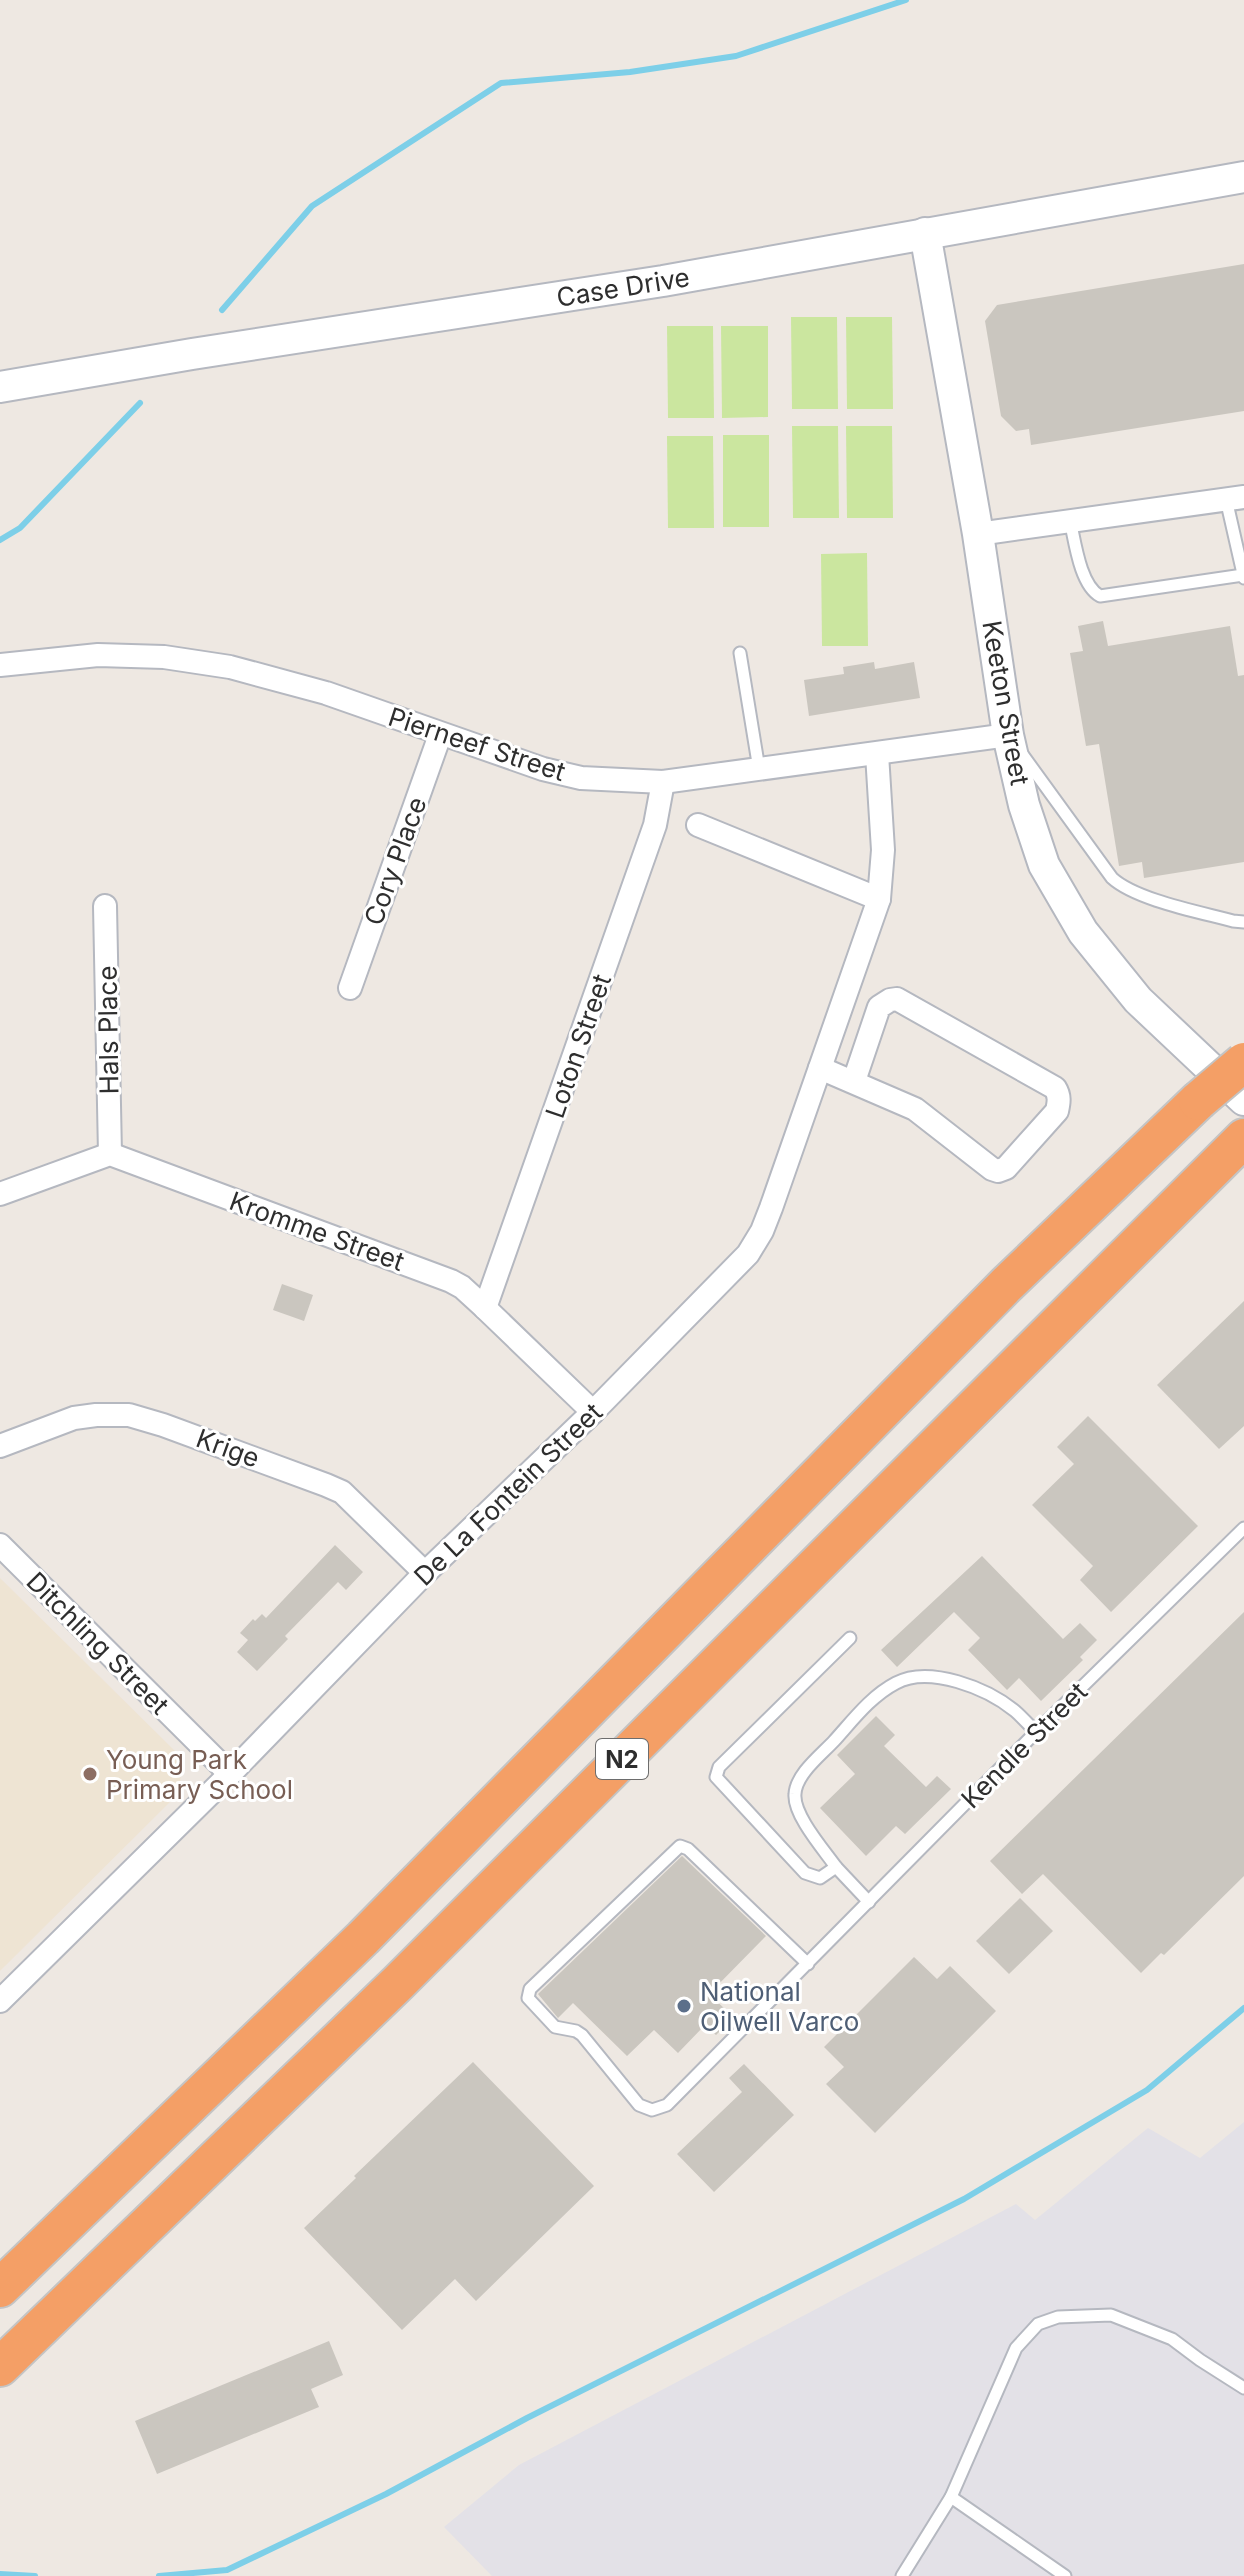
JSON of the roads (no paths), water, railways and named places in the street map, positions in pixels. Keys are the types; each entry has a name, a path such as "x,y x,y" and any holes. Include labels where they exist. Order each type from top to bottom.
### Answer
{"highway":[{"name":"N2","path":"0,2288 363,1938 995,1296 1198,1101 1244,1062"},
{"name":"N2","path":"0,2367 398,1983 1242,1147"}],"street":[{"name":"Case Drive","path":"0,387 663,281 1244,177"},
{"name":"Keeton Street","path":"925,233 978,534 1008,735 1024,805 1044,865 1083,932 1138,1000 1244,1100"},
{"path":"978,534 1235,498"},
{"name":"Pierneef Street","path":"0,665 98,655 164,657 230,667 326,693 440,735 563,775 663,782 1008,735"},
{"name":"Cory Place","path":"350,988 440,735"},
{"name":"De La Fontein Street","path":"0,2001 230,1774 425,1573 593,1412 748,1254 771,1208 879,899 883,850 877,754"},
{"name":"Loton Street","path":"485,1308 655,825 663,782"},
{"path":"698,825 879,899"},
{"name":"Hals Place","path":"105,906 110,1154"},
{"path":"820,1068 915,1109 998,1171 1006,1168 1057,1111 1059,1102 1055,1088 897,999 879,1007 854,1081"},
{"path":"0,1194 110,1154"},
{"name":"Kromme Street","path":"110,1154 462,1287 593,1412"},
{"name":"Krige","path":"0,1446 74,1418 96,1415 129,1415 163,1425 342,1492 425,1573"},
{"name":"Ditchling Street","path":"0,1545 230,1774"}],"lane":[{"path":"1070,520 1088,585 1100,596 1244,577 1235,498"},
{"path":"740,653 759,769"},
{"path":"1008,735 1112,878 1121,886 1244,922"},
{"name":"Kendle Street","path":"808,1964 688,1849 680,1846 530,1989 528,1998 555,2027 582,2035 639,2105 657,2110 667,2105 808,1964 1036,1732 1244,1528"},
{"path":"836,1867 820,1878 805,1873 718,1780 716,1774 719,1767 850,1638"},
{"path":"869,1902 836,1867 800,1813 795,1790 809,1768 871,1701 897,1682 928,1674 971,1687 1014,1709 1036,1732"},
{"path":"902,2576 951,2497 1016,2348 1038,2324 1058,2317 1111,2315 1172,2339 1244,2388"},
{"path":"951,2497 1065,2576"}],"waterway":[{"path":"222,310 312,206 501,83 630,72 736,56 906,0"},
{"path":"0,540 20,528 140,403"},
{"path":"159,2576 227,2570 386,2494 527,2418 964,2199 1147,2090 1244,2008"},
{"path":"0,2574 35,2576"}],"place":[{"name":"Young Park Primary School","path":"90,1774"},
{"name":"National Oilwell Varco","path":"684,2006"}]}
